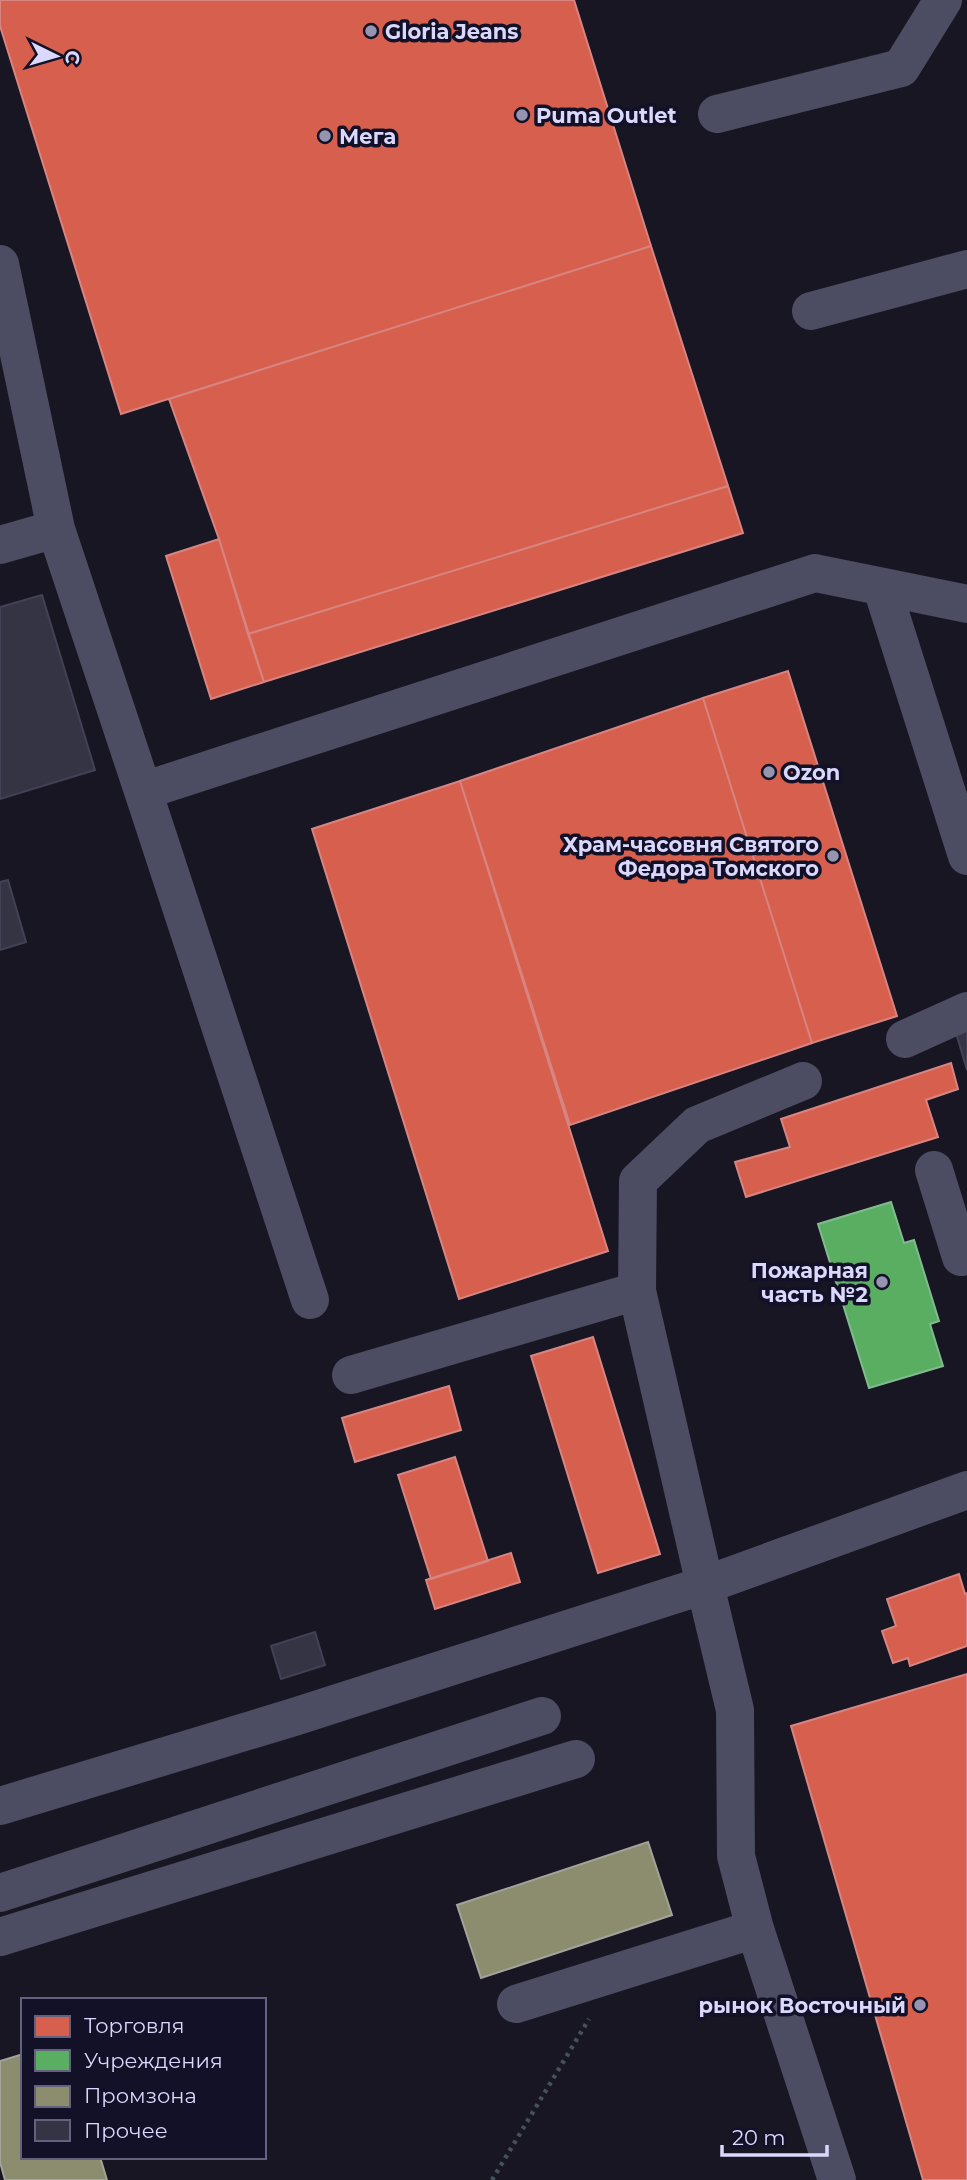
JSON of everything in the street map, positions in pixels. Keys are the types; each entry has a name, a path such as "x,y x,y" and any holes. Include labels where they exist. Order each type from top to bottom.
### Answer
{"lane":[{"path":"717,114 901,68 943,0"},
{"path":"0,264 56,529 310,1300"},
{"path":"811,311 967,269"},
{"path":"0,545 56,529"},
{"path":"143,791 815,573 967,604"},
{"path":"882,587 967,856"},
{"path":"905,1039 967,1011"},
{"path":"803,1081 697,1125 638,1181 637,1291 735,1710 736,1856 755,1929 837,2180"},
{"path":"934,1170 965,1263"},
{"path":"351,1375 637,1291"},
{"path":"0,1806 294,1717 705,1585 967,1490"},
{"path":"0,1893 542,1716"},
{"path":"0,1937 576,1759"},
{"path":"516,2004 755,1929"}],"path":[{"path":"492,2180 590,2018"}],"building: Торговля":[{"name":"Мега","path":"0,0 574,0 651,246 121,414 0,26"},
{"path":"651,246 728,486 248,634 219,539 169,399"},
{"path":"728,486 743,533 264,682 248,634"},
{"path":"219,539 264,682 211,699 166,556"},
{"path":"788,671 897,1016 812,1043 703,698"},
{"path":"703,698 812,1043 570,1125 460,781"},
{"path":"460,781 608,1251 459,1299 312,829"},
{"path":"951,1063 958,1089 926,1100 938,1137 746,1197 735,1162 790,1147 781,1119"},
{"path":"593,1337 660,1554 598,1573 531,1356"},
{"path":"449,1386 461,1430 355,1462 342,1418"},
{"path":"455,1457 488,1561 431,1579 398,1475"},
{"path":"511,1553 520,1582 435,1609 426,1580"},
{"path":"959,1574 965,1594 967,1593 967,1646 910,1666 908,1658 893,1663 882,1631 896,1626 887,1599"},
{"name":"рынок Восточный","path":"967,1674 967,2180 923,2180 791,1726"}],"building: Учреждения":[{"name":"Пожарная часть №2","path":"891,1202 904,1243 914,1240 939,1321 930,1324 943,1366 869,1388 818,1224"}],"building: Промзона":[{"path":"648,1842 672,1915 481,1978 457,1905"},
{"path":"21,2055 21,2159 101,2159 107,2180 5,2180 0,2162 0,2061"}],"building: Прочее":[{"path":"42,595 95,770 0,799 0,607"},
{"path":"8,880 26,942 0,950 0,882"},
{"path":"967,1030 967,1070 956,1033"},
{"path":"315,1632 325,1665 281,1679 271,1646"}],"place":[{"name":"Gloria Jeans","path":"371,31"},
{"name":"Puma Outlet","path":"522,115"},
{"name":"Мега","path":"325,136"},
{"name":"Ozon","path":"769,772"},
{"name":"Храм-часовня Святого Федора Томского","path":"833,856"},
{"name":"Пожарная часть №2","path":"882,1282"},
{"name":"рынок Восточный","path":"920,2005"}]}
